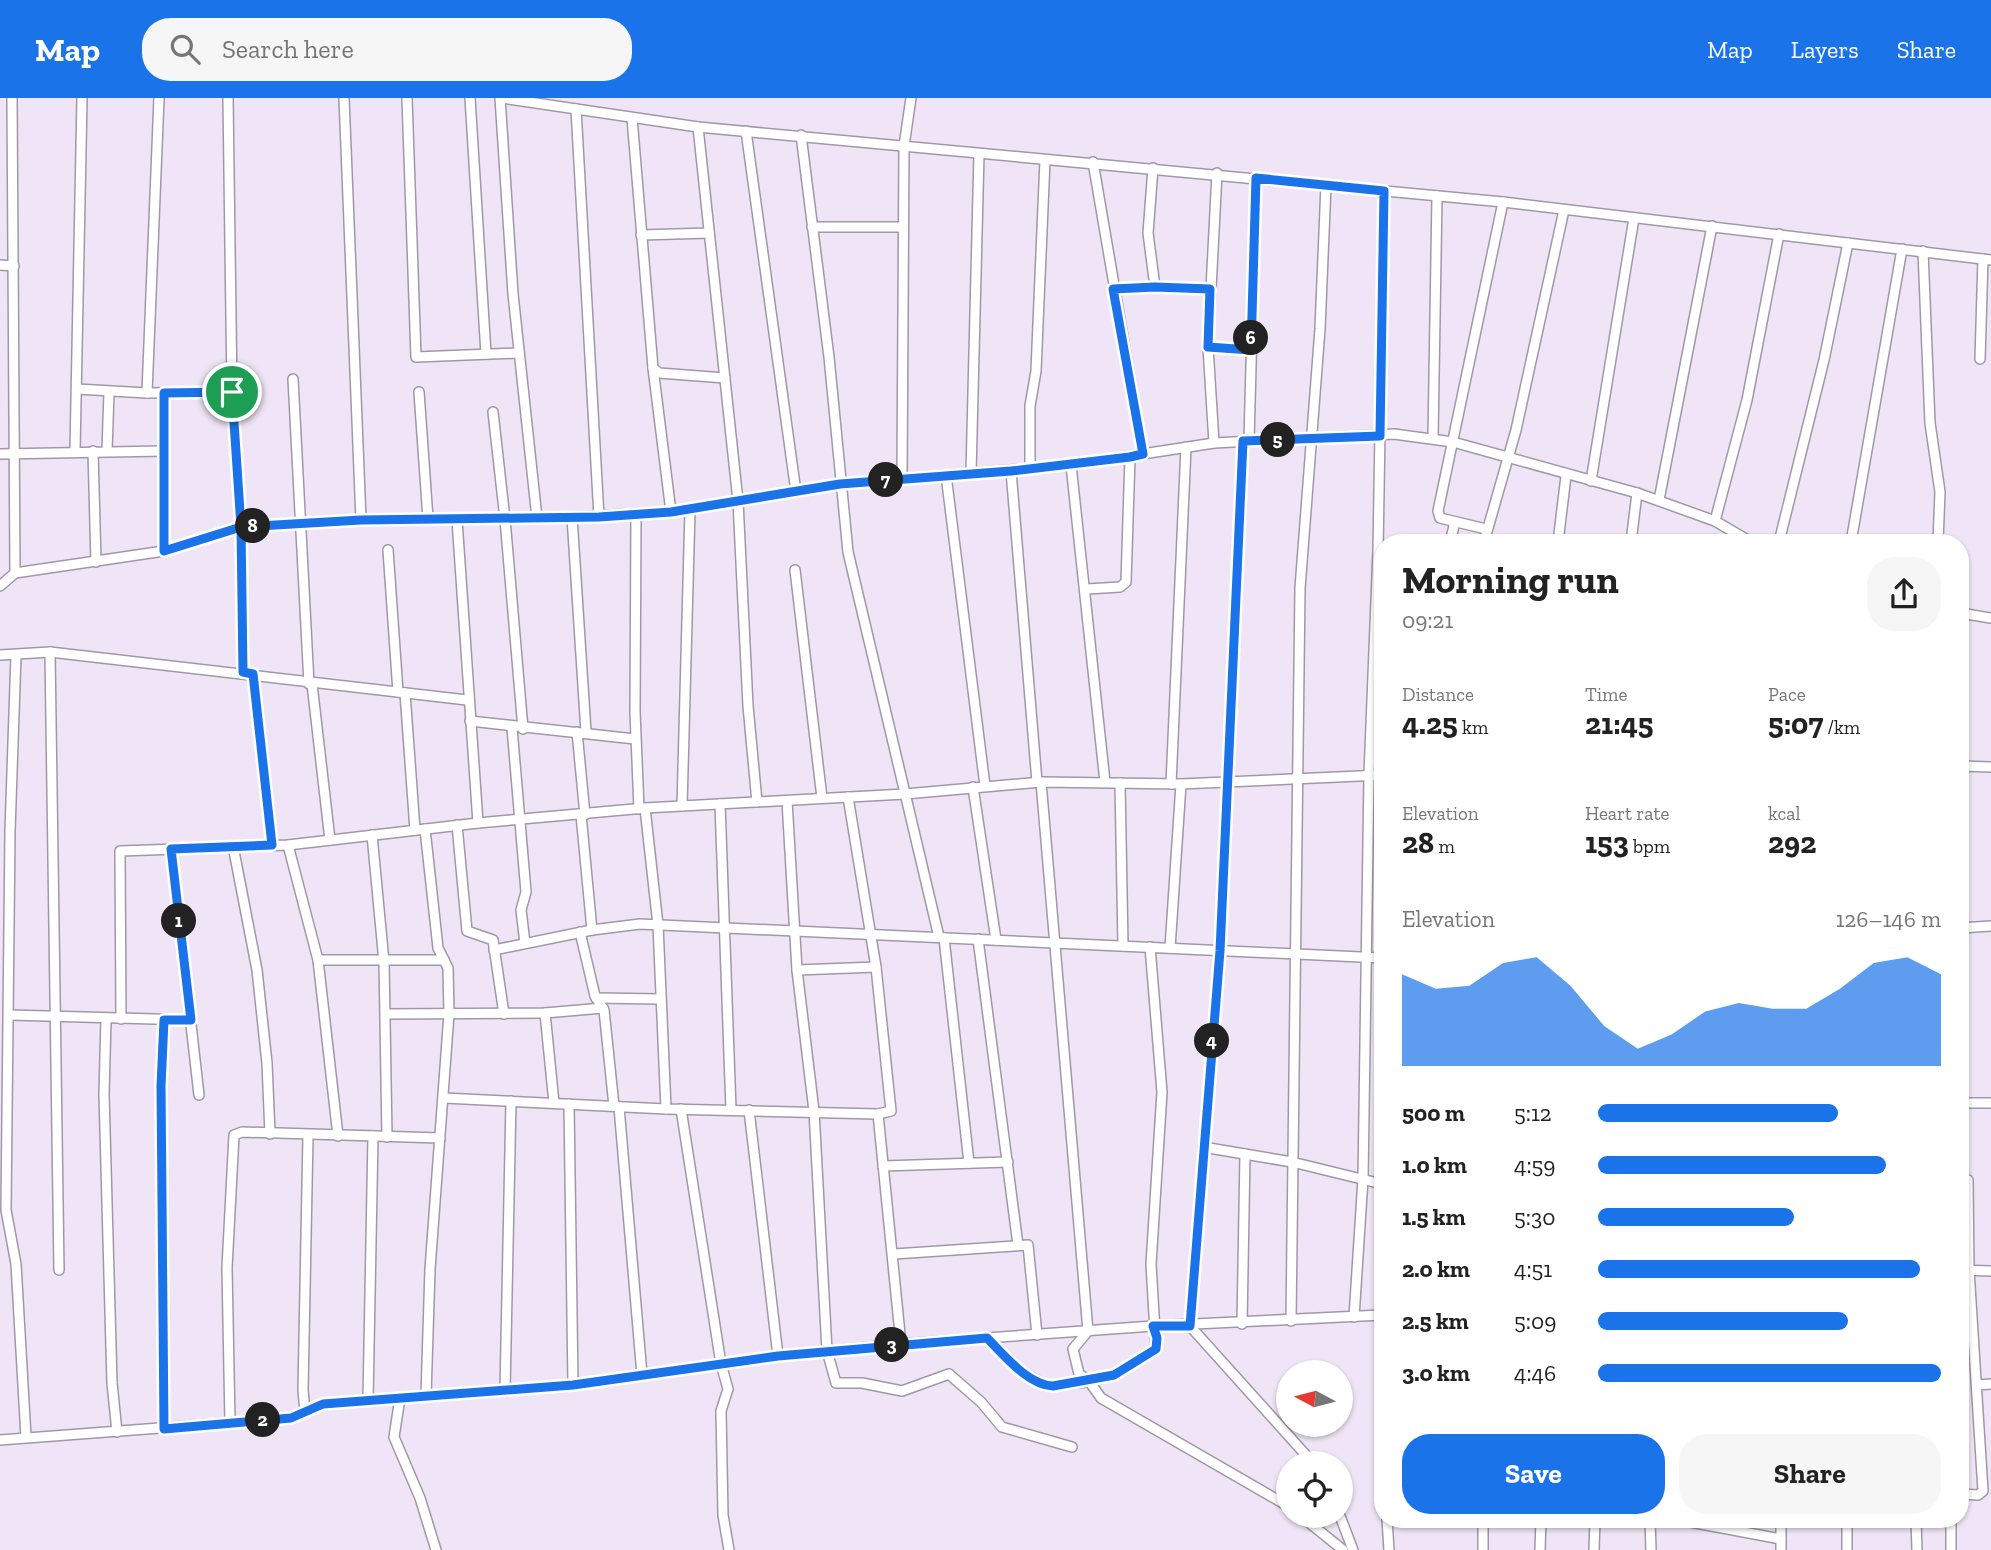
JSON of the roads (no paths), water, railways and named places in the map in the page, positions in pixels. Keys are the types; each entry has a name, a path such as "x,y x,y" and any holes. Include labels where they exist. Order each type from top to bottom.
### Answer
{"street":[{"path":"12,98 15,573"},
{"path":"75,451 82,98"},
{"path":"147,393 159,98"},
{"path":"228,98 232,392 248,673 272,845"},
{"path":"344,98 361,520"},
{"path":"407,98 416,356 518,353"},
{"path":"470,98 486,354"},
{"path":"537,518 518,353 501,98 698,127 1045,160 1217,173 1503,202 1987,259 1980,359"},
{"path":"902,479 904,146 911,98"},
{"path":"576,109 599,517"},
{"path":"632,118 653,368 671,512"},
{"path":"698,127 738,501 748,706 757,802"},
{"path":"746,131 796,492"},
{"path":"801,135 829,357 848,552 942,938 969,1163"},
{"path":"971,473 979,154"},
{"path":"1030,468 1030,406 1036,371 1045,160"},
{"path":"1093,162 1143,454"},
{"path":"1153,168 1148,233 1155,287"},
{"path":"1214,443 1208,347 1217,173"},
{"path":"1256,178 1251,350 1220,951 1190,1326 1302,1451"},
{"path":"1292,1321 1300,587 1312,440 1326,185"},
{"path":"1379,534 1384,191"},
{"path":"1433,438 1437,196"},
{"path":"1486,529 1437,515 1503,202"},
{"path":"1485,534 1508,459 1564,210"},
{"path":"1591,481 1634,218"},
{"path":"1658,500 1712,226"},
{"path":"812,227 903,227"},
{"path":"641,235 709,233"},
{"path":"1715,521 1750,388 1779,234"},
{"path":"1781,534 1824,360 1848,243"},
{"path":"1852,534 1902,249"},
{"path":"1923,251 1930,423 1940,492 1938,534"},
{"path":"0,265 14,266"},
{"path":"1113,289 1210,289"},
{"path":"1208,347 1251,350"},
{"path":"653,368 659,373 725,378"},
{"path":"293,379 299,525 311,684 330,840"},
{"path":"77,389 147,393 232,392"},
{"path":"107,451 109,392"},
{"path":"419,392 428,519"},
{"path":"164,393 164,551"},
{"path":"493,412 523,729"},
{"path":"0,586 15,573 164,551 241,527 361,520 599,517 671,512 840,484 1071,465 1214,443 1405,434 1453,442 1637,493 1715,521 1731,534"},
{"path":"1170,948 1186,447"},
{"path":"0,454 164,450"},
{"path":"93,451 96,562"},
{"path":"1087,589 1120,587 1126,582 1130,457"},
{"path":"1071,465 1087,589 1105,782"},
{"path":"1011,471 1056,943 1088,1331 1073,1349 1079,1374 1089,1381 1101,1398 1276,1499"},
{"path":"946,475 985,786"},
{"path":"1559,534 1566,475"},
{"path":"1632,534 1637,493"},
{"path":"682,806 690,510"},
{"path":"636,514 635,739 658,925 659,999 666,1109"},
{"path":"572,517 583,815 592,930"},
{"path":"457,520 467,700 478,823"},
{"path":"1452,534 1455,522"},
{"path":"388,550 401,693 420,829 438,948 448,968 449,1014 430,1269 426,1396"},
{"path":"795,570 822,798"},
{"path":"1969,614 1991,618"},
{"path":"0,655 50,652 467,700"},
{"path":"50,652 59,1270"},
{"path":"16,655 10,831 6,1210 16,1264 26,1437"},
{"path":"1354,1317 1363,1179 1369,775 1374,703"},
{"path":"470,721 512,728 582,732 635,739"},
{"path":"512,728 526,892 521,910 525,943"},
{"path":"1969,766 1991,767"},
{"path":"121,1019 120,851 288,845 520,819 682,806 905,794 1039,782 1176,784 1229,779 1374,775"},
{"path":"1120,783 1122,946"},
{"path":"973,788 996,940"},
{"path":"444,1098 666,1109 878,1114 891,1111 876,967 848,797"},
{"path":"786,800 797,970 814,1111 827,1351 836,1383 862,1383 902,1391 948,1374 981,1402 1002,1427 1072,1447"},
{"path":"720,804 730,1110"},
{"path":"457,825 467,931 493,940 504,1014"},
{"path":"372,835 384,962 387,1137"},
{"path":"288,845 318,960 338,1136"},
{"path":"233,846 257,970 267,1063 270,1134"},
{"path":"171,849 199,1095"},
{"path":"494,950 592,930 658,925 1374,957"},
{"path":"1969,927 1991,926"},
{"path":"580,932 596,998 603,1008 616,1106 642,1376"},
{"path":"978,940 1018,1245"},
{"path":"987,1338 1019,1370 1046,1386 1114,1375 1156,1349 1151,1264 1162,1091 1150,947"},
{"path":"318,960 444,960"},
{"path":"797,970 876,967"},
{"path":"596,998 659,999"},
{"path":"386,1014 545,1013 603,1008"},
{"path":"545,1013 554,1103"},
{"path":"10,1015 191,1020"},
{"path":"106,1019 104,1094 112,1383 117,1432"},
{"path":"164,1020 161,1086 164,1429"},
{"path":"505,1391 511,1101"},
{"path":"1969,1103 1991,1103"},
{"path":"569,1104 573,1385"},
{"path":"681,1109 721,1364 728,1389 722,1411 723,1516 729,1550"},
{"path":"749,1111 778,1356"},
{"path":"878,1114 901,1344"},
{"path":"230,1422 227,1268 233,1138 242,1132 440,1138"},
{"path":"305,1412 303,1390 308,1136"},
{"path":"368,1400 373,1136"},
{"path":"1203,1147 1292,1162 1374,1182"},
{"path":"1242,1324 1245,1154"},
{"path":"883,1166 1008,1162"},
{"path":"894,1254 1028,1245 1037,1335"},
{"path":"1969,1270 1991,1271"},
{"path":"1969,1304 1978,1385 1983,1491 1978,1495 1969,1494"},
{"path":"0,1440 291,1418 323,1404 573,1385 778,1356 901,1344 1153,1326 1242,1324 1374,1316"},
{"path":"1978,1385 1991,1384"},
{"path":"400,1398 394,1437 420,1498 436,1550"},
{"path":"1316,1528 1343,1550"},
{"path":"1345,1528 1353,1550"},
{"path":"1388,1528 1389,1550"},
{"path":"1483,1528 1483,1550"},
{"path":"1540,1550 1541,1528"},
{"path":"1594,1550 1595,1528"},
{"path":"1650,1528 1651,1550"},
{"path":"1722,1528 1781,1539"},
{"path":"1781,1528 1781,1550"},
{"path":"1847,1528 1847,1550"},
{"path":"1916,1528 1917,1550"},
{"path":"1951,1528 1951,1550"}]}
